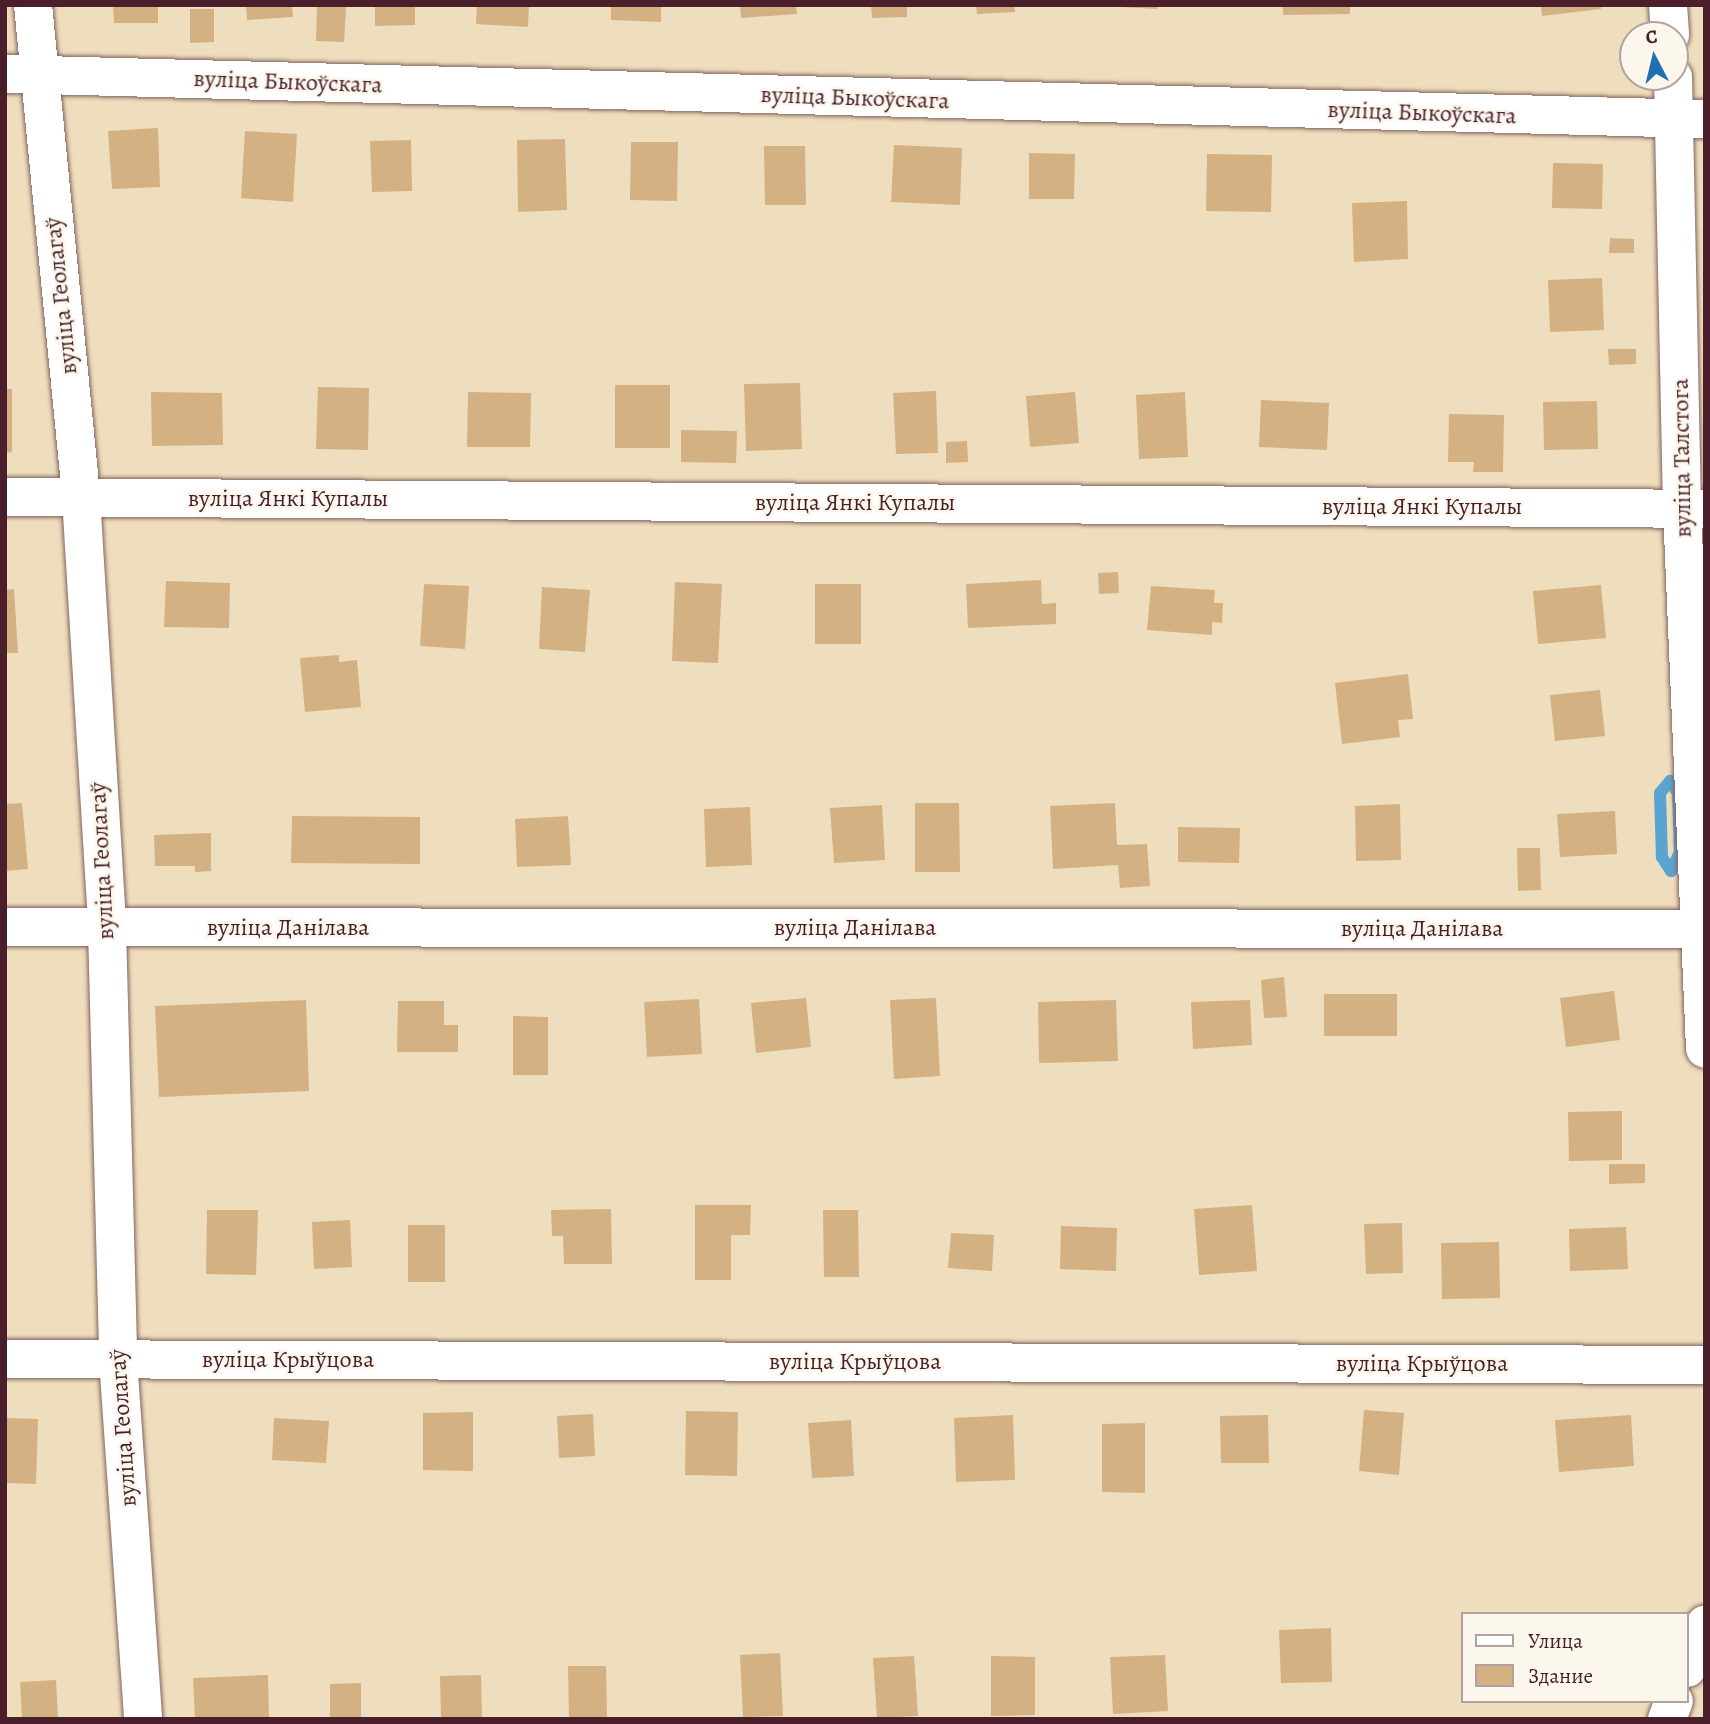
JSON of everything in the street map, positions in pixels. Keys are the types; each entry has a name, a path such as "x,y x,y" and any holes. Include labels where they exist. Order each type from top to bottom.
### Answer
{"street":[{"name":"вуліца Геолагаў","path":"33,5 23,75 81,497 107,928 118,1359 143,1719"},
{"name":"вуліца Быкоўскага","path":"23,75 1690,120"},
{"name":"вуліца Талстога","path":"1679,91 1690,120 1694,509 1705,1049"},
{"name":"вуліца Янкі Купалы","path":"5,497 1694,509"},
{"name":"вуліца Данілава","path":"5,927 1702,929"},
{"name":"вуліца Крыўцова","path":"5,1360 1705,1365"},
{"path":"1689,1663 1705,1625"}],"building":[{"path":"113,5 158,5 158,23 114,23"},
{"path":"246,5 292,5 293,17 247,20"},
{"path":"317,5 346,7 344,42 316,41"},
{"path":"375,5 415,5 415,25 375,26"},
{"path":"477,5 529,5 528,27 476,24"},
{"path":"611,5 661,5 661,22 611,20"},
{"path":"740,5 796,5 797,14 741,18"},
{"path":"871,5 907,5 907,17 872,18"},
{"path":"976,5 1014,5 1015,12 977,14"},
{"path":"1157,5 1157,9 1121,7"},
{"path":"1283,5 1350,5 1350,14 1283,15"},
{"path":"1541,5 1601,5 1601,9 1542,16"},
{"path":"190,9 214,9 214,42 190,43"},
{"path":"158,128 160,187 112,189 108,131"},
{"path":"245,131 297,134 293,202 241,198"},
{"path":"565,139 567,210 518,212 517,140"},
{"path":"411,140 412,191 372,192 370,141"},
{"path":"631,142 678,142 677,201 630,200"},
{"path":"894,145 962,148 960,205 891,202"},
{"path":"764,146 805,146 806,205 765,205"},
{"path":"1029,153 1075,154 1074,199 1029,199"},
{"path":"1207,154 1272,155 1271,212 1206,211"},
{"path":"1553,163 1603,164 1602,209 1552,208"},
{"path":"1407,201 1408,259 1354,262 1352,203"},
{"path":"1610,238 1634,239 1634,253 1609,253"},
{"path":"1602,278 1604,330 1550,332 1548,280"},
{"path":"1608,349 1636,349 1636,364 1609,365"},
{"path":"800,383 802,449 746,451 744,384"},
{"path":"615,385 670,385 670,448 615,448"},
{"path":"318,387 369,388 368,450 316,449"},
{"path":"5,389 12,389 12,452 5,453"},
{"path":"936,391 938,453 896,454 893,393"},
{"path":"151,392 222,393 223,445 152,446"},
{"path":"468,392 531,393 530,447 467,447"},
{"path":"1075,392 1079,443 1030,447 1026,396"},
{"path":"1185,392 1188,457 1139,459 1136,395"},
{"path":"1261,400 1329,403 1327,450 1259,447"},
{"path":"1597,401 1598,449 1544,450 1543,402"},
{"path":"1449,414 1504,415 1503,472 1473,472 1474,462 1448,462"},
{"path":"681,430 737,431 736,463 681,462"},
{"path":"967,441 968,462 946,463 946,442"},
{"path":"1118,572 1119,593 1099,594 1098,573"},
{"path":"1041,580 1042,604 1056,603 1056,624 968,628 966,584"},
{"path":"166,581 230,583 229,628 164,627"},
{"path":"675,582 722,584 718,663 672,661"},
{"path":"424,584 469,586 465,649 420,646"},
{"path":"815,584 861,584 861,644 815,644"},
{"path":"1601,585 1606,638 1538,644 1533,591"},
{"path":"1151,586 1215,590 1214,603 1223,603 1222,623 1212,622 1212,635 1147,630"},
{"path":"542,587 590,590 585,652 539,649"},
{"path":"14,589 18,653 5,653 5,590"},
{"path":"339,655 339,662 357,660 361,707 305,712 300,658"},
{"path":"1408,674 1413,719 1398,720 1400,737 1342,744 1335,683"},
{"path":"1600,690 1605,736 1555,741 1550,695"},
{"path":"22,803 28,869 5,871 5,804"},
{"path":"915,803 959,803 960,872 915,872"},
{"path":"1115,803 1117,845 1147,844 1150,886 1120,888 1118,865 1053,869 1050,806"},
{"path":"1400,804 1401,860 1356,861 1355,806"},
{"path":"882,805 885,860 834,863 830,808"},
{"path":"750,807 752,865 706,867 704,809"},
{"path":"1615,811 1617,854 1560,857 1557,814"},
{"path":"292,816 420,817 420,864 291,863"},
{"path":"568,816 571,865 517,867 515,819"},
{"path":"1178,827 1240,828 1239,863 1178,862"},
{"path":"211,833 211,871 195,872 195,866 155,866 154,835"},
{"path":"1517,848 1540,848 1541,890 1518,891"},
{"path":"1284,977 1287,1017 1264,1018 1261,980"},
{"path":"1614,991 1620,1040 1566,1047 1560,998"},
{"path":"1324,994 1397,994 1397,1036 1324,1036"},
{"path":"806,998 811,1047 756,1053 751,1003"},
{"path":"936,998 940,1076 894,1079 890,1000"},
{"path":"699,999 702,1054 647,1057 644,1002"},
{"path":"306,1000 309,1091 159,1097 155,1006"},
{"path":"1116,1000 1118,1061 1039,1063 1038,1002"},
{"path":"1250,1000 1252,1045 1193,1049 1191,1002"},
{"path":"398,1001 444,1001 444,1025 458,1025 458,1052 397,1052"},
{"path":"513,1016 548,1017 548,1075 513,1075"},
{"path":"1622,1111 1622,1160 1569,1161 1568,1112"},
{"path":"1609,1164 1645,1164 1645,1183 1609,1184"},
{"path":"695,1205 751,1205 750,1235 731,1235 731,1280 695,1280"},
{"path":"1252,1205 1257,1271 1199,1275 1194,1209"},
{"path":"611,1209 612,1264 564,1264 563,1236 552,1236 551,1210"},
{"path":"207,1210 258,1210 256,1275 206,1274"},
{"path":"823,1210 858,1210 859,1277 824,1277"},
{"path":"350,1220 352,1267 314,1269 312,1222"},
{"path":"1402,1223 1403,1273 1366,1274 1364,1224"},
{"path":"408,1225 445,1225 445,1282 408,1282"},
{"path":"1061,1226 1117,1228 1116,1271 1060,1269"},
{"path":"1626,1227 1628,1269 1570,1271 1569,1229"},
{"path":"951,1233 994,1235 992,1271 948,1268"},
{"path":"1499,1242 1500,1298 1442,1299 1441,1243"},
{"path":"1364,1410 1404,1413 1399,1475 1359,1471"},
{"path":"686,1411 738,1412 737,1476 685,1475"},
{"path":"473,1412 473,1471 423,1470 423,1413"},
{"path":"593,1414 595,1456 559,1458 557,1416"},
{"path":"1013,1415 1015,1480 956,1482 954,1418"},
{"path":"1268,1415 1269,1463 1221,1463 1220,1416"},
{"path":"1631,1415 1634,1466 1559,1472 1555,1420"},
{"path":"5,1418 38,1419 36,1484 5,1483"},
{"path":"274,1418 329,1421 326,1463 272,1460"},
{"path":"851,1420 854,1476 812,1478 808,1423"},
{"path":"1145,1423 1145,1493 1102,1492 1102,1424"},
{"path":"1331,1628 1332,1682 1281,1683 1279,1630"},
{"path":"780,1653 783,1716 743,1717 740,1655"},
{"path":"1165,1655 1168,1711 1113,1714 1110,1657"},
{"path":"914,1656 918,1716 877,1718 873,1658"},
{"path":"991,1656 1035,1657 1035,1715 991,1716"},
{"path":"568,1666 606,1666 607,1719 569,1719"},
{"path":"268,1675 269,1719 195,1719 193,1678"},
{"path":"481,1675 482,1719 441,1719 440,1676"},
{"path":"56,1680 58,1719 22,1719 20,1682"},
{"path":"361,1683 361,1719 330,1719 330,1684"}],"waterway":[{"path":"1670,781 1678,793 1680,852 1671,871 1662,857 1660,793 1670,781"}]}
